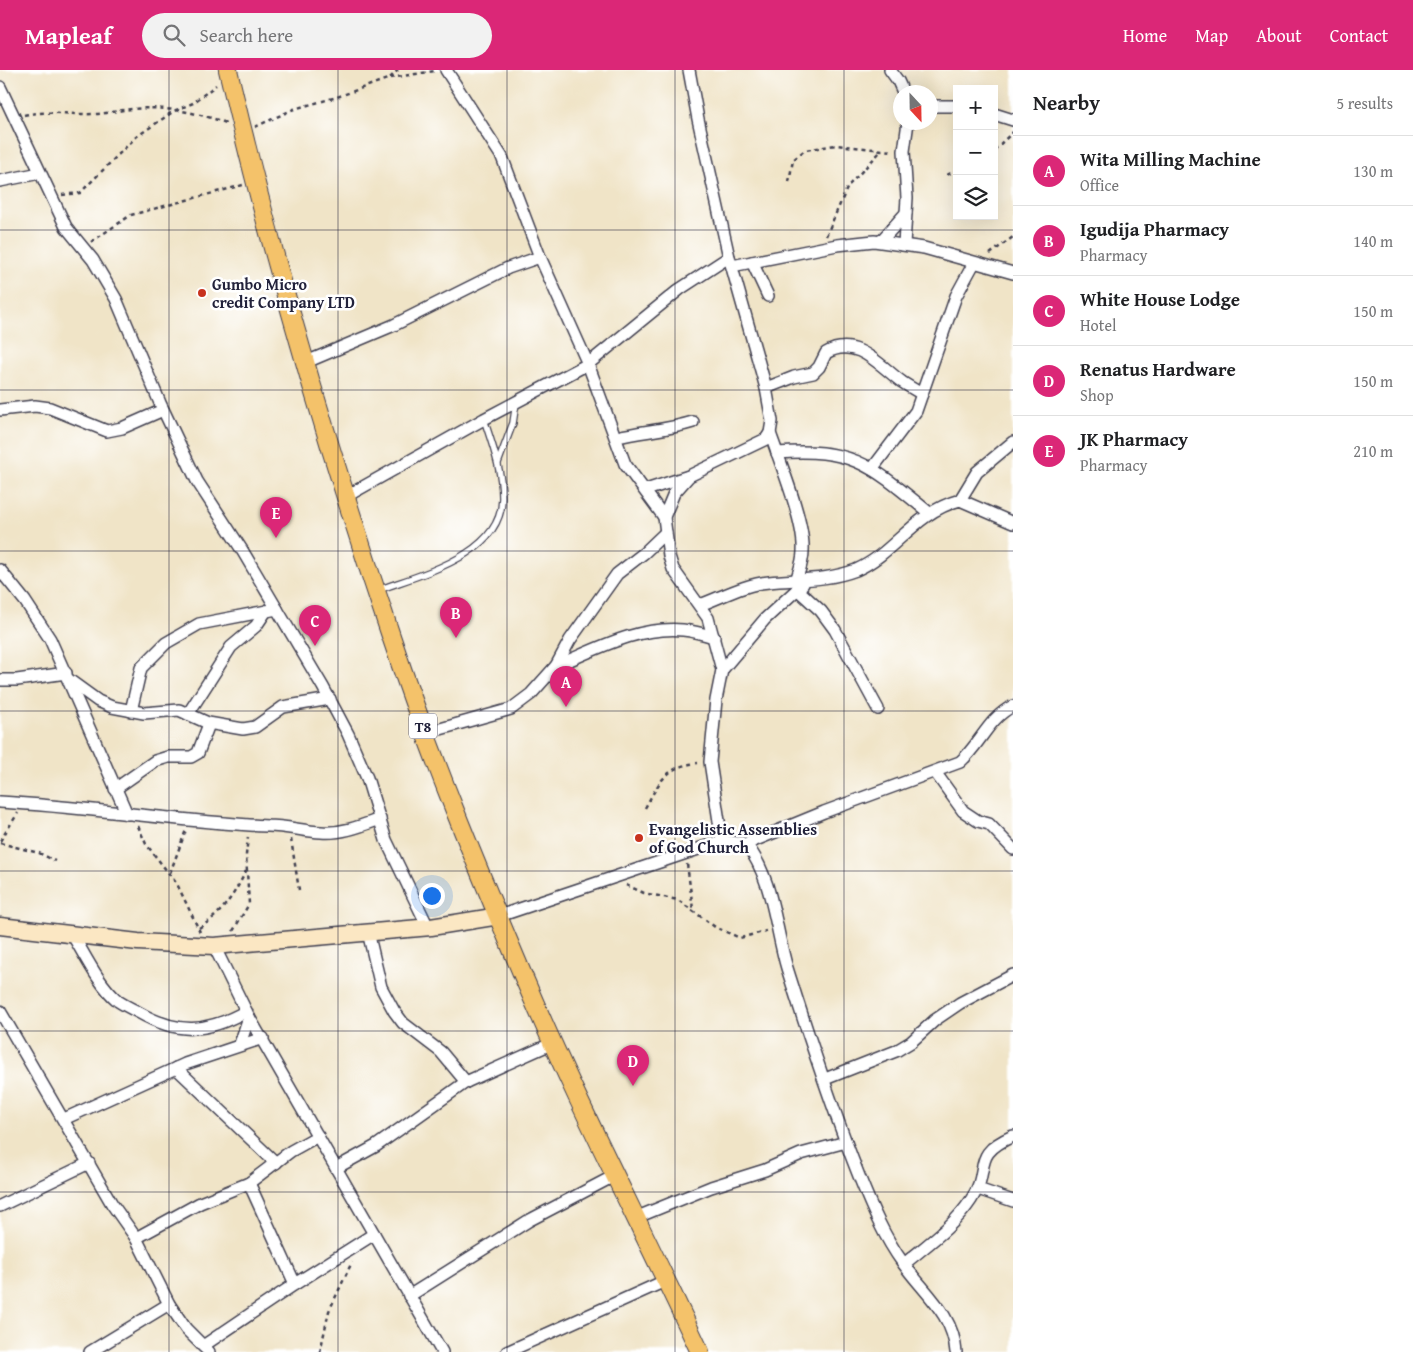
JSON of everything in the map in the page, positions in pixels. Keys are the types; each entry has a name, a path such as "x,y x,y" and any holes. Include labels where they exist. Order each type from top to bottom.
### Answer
{"main road":[{"name":"T8","path":"229,72 254,183 304,363 376,591 426,733 499,916 553,1043 614,1176 667,1280 700,1352"}],"street":[{"path":"445,70 502,157 540,257 588,364 617,437 625,464 646,490 664,517 669,556 673,569 708,618 722,670 716,700 710,762 722,841"},
{"path":"689,70 696,111 730,261 766,388 772,421 770,433 802,538 800,584 765,619 722,670"},
{"path":"890,70 900,85"},
{"path":"0,87 66,227 107,281 116,299 163,410 196,481 242,550 272,610 330,699 367,778 386,840 428,927"},
{"path":"938,106 953,106"},
{"path":"998,115 1013,120"},
{"path":"904,244 906,213 904,152 907,130"},
{"path":"0,181 40,173"},
{"path":"881,241 906,213"},
{"path":"346,497 484,418 559,381 588,364 680,289 730,261 752,262 820,248 881,241 944,253 976,264 1013,273"},
{"path":"304,363 394,325 508,268 540,257"},
{"path":"752,262 768,296"},
{"path":"872,469 916,411 956,296 976,264"},
{"path":"766,388 794,377 813,373 819,367 826,353 840,348 860,351 922,394"},
{"path":"0,410 35,406 50,408 106,432 122,428 163,410"},
{"path":"617,437 645,430 671,429 693,422"},
{"path":"646,490 688,476 760,442 770,433"},
{"path":"700,605 749,586 768,582 800,584 834,576 865,565 928,512 960,500 977,472 1013,442"},
{"path":"777,453 807,451 834,453 859,461 928,512"},
{"path":"664,517 674,493 688,476"},
{"path":"960,500 1013,523"},
{"path":"426,733 511,709 531,694 556,666 570,640 603,591 617,574 644,553 666,532"},
{"path":"644,553 669,556"},
{"path":"0,570 38,618 67,676 127,814"},
{"path":"800,584 835,630 878,709"},
{"path":"131,711 141,668 166,643 199,624 272,610"},
{"path":"188,714 231,647 272,610"},
{"path":"556,666 623,638 640,633 683,630 714,637"},
{"path":"0,680 67,676 98,701 131,711 144,713 170,709 188,714 197,720 209,724 248,730 284,708 330,699"},
{"path":"0,926 138,942 216,945 428,927 499,916 614,879 722,841 746,844 824,812 960,762 972,749 987,726 999,714 1013,706"},
{"path":"115,789 156,761 168,757 191,756 198,753 209,724"},
{"path":"935,772 963,811 989,824 1013,849"},
{"path":"0,802 333,832 380,819"},
{"path":"746,844 758,862 787,967 846,1142 869,1201 904,1264 942,1311 954,1335 956,1352"},
{"path":"368,932 381,987 394,1011 403,1023 440,1052 466,1082"},
{"path":"72,934 102,982 118,1000 160,1024 180,1030 206,1028 248,1014"},
{"path":"216,945 248,1014 442,1352"},
{"path":"825,1079 911,1042 935,1020 960,1003 1013,975"},
{"path":"0,1011 112,1204 136,1238 169,1304 186,1329 206,1349 295,1284 374,1234"},
{"path":"240,1044 248,1014"},
{"path":"64,1119 176,1068 240,1044 262,1038"},
{"path":"336,1168 376,1146 466,1082 553,1043"},
{"path":"176,1068 276,1162"},
{"path":"136,1238 200,1203 249,1183 291,1151 318,1136"},
{"path":"904,1264 955,1221 978,1189 985,1157 989,1149 1013,1136"},
{"path":"636,1218 710,1187 765,1170 801,1154 846,1142"},
{"path":"0,1206 89,1163"},
{"path":"409,1296 528,1221 614,1176"},
{"path":"249,1183 295,1284"},
{"path":"978,1189 1013,1201"},
{"path":"507,1352 667,1280"},
{"path":"90,1352 169,1304"}],"lane":[{"path":"498,463 513,423 516,401"},
{"path":"376,591 470,553 488,536 500,512 502,498 498,463 484,418"}],"path":[{"path":"390,78 398,70"},
{"path":"14,117 41,112 92,114 147,108 205,116 242,131 294,108 337,98 390,78 445,70"},
{"path":"50,195 80,193 136,137 174,111 193,103 229,72"},
{"path":"998,146 1013,132"},
{"path":"789,182 793,160 805,150 836,146 904,152"},
{"path":"820,248 831,228 848,186 882,150"},
{"path":"947,175 953,172"},
{"path":"85,251 92,241 131,215 183,199 254,183"},
{"path":"976,264 1013,237"},
{"path":"645,808 658,785 671,770 682,765 710,762"},
{"path":"24,803 0,842 39,853 55,861"},
{"path":"141,815 138,829 140,835 170,873 199,928 216,945 232,932 249,904 246,871 248,825"},
{"path":"170,873 190,820"},
{"path":"289,827 299,890"},
{"path":"686,854 693,909"},
{"path":"199,928 212,920 226,906 246,871"},
{"path":"614,879 644,893 678,900 693,909 715,927 740,938 777,928"},
{"path":"320,1352 329,1311 362,1242"}],"place":[{"name":"Gumbo Micro credit Company LTD","path":"202,293"},
{"name":"JK Pharmacy","path":"276,538"},
{"name":"Igudija Pharmacy","path":"456,638"},
{"name":"White House Lodge","path":"315,646"},
{"name":"Wita Milling Machine","path":"566,707"},
{"name":"Evangelistic Assemblies of God Church","path":"639,838"},
{"name":"Renatus Hardware","path":"633,1086"}]}
